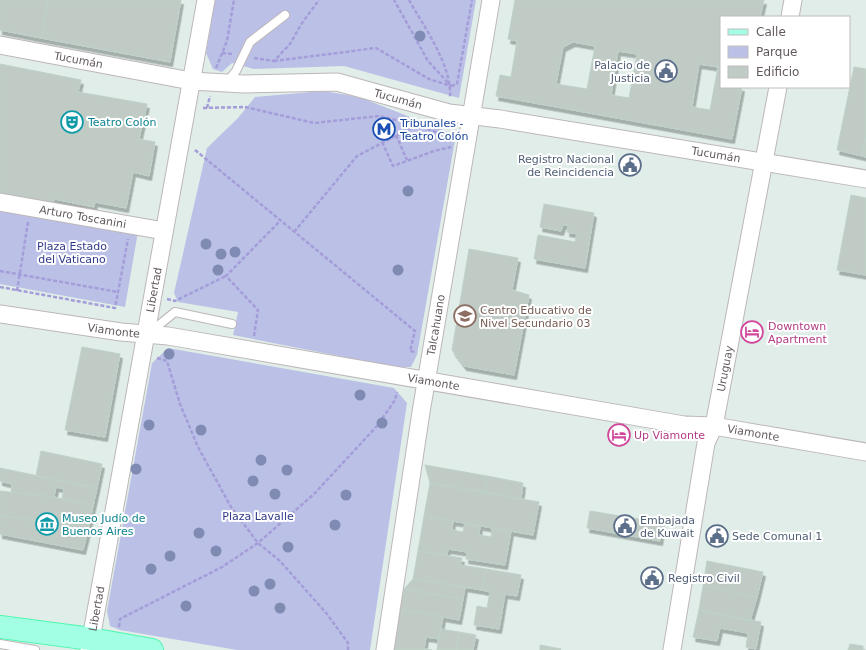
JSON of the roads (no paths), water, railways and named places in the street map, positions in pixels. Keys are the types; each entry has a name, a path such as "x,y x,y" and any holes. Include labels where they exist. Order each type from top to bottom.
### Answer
{"main road":[{"path":"0,627 100,646 152,650"}],"street":[{"name":"Libertad","path":"100,646 142,354 206,0"},
{"name":"Talcahuano","path":"385,650 431,354 491,0"},
{"path":"790,16 793,0"},
{"name":"Tucumán","path":"0,45 191,81 220,83 337,82 449,113 472,117 500,119 866,179"},
{"name":"Uruguay","path":"672,650 706,443 714,426 765,163 778,88"},
{"name":"Arturo Toscanini","path":"0,202 164,231"},
{"name":"Viamonte","path":"0,314 146,335 168,336 684,425 714,426 866,452"}],"lane":[{"path":"220,83 236,71 242,56 254,38 285,15"},
{"path":"146,335 175,312 232,324"},
{"path":"0,644 35,650"}],"place":[{"name":"Palacio de Justicia","path":"666,71"},
{"name":"Teatro Colón","path":"72,122"},
{"name":"Tribunales - Teatro Colón","path":"384,129"},
{"name":"Registro Nacional de Reincidencia","path":"630,165"},
{"name":"Centro Educativo de Nivel Secundario 03","path":"465,316"},
{"name":"Downtown Apartment","path":"752,332"},
{"name":"Up Viamonte","path":"619,435"},
{"name":"Museo Judío de Buenos Aires","path":"47,524"},
{"name":"Embajada de Kuwait","path":"625,526"},
{"name":"Sede Comunal 1","path":"717,536"},
{"name":"Registro Civil","path":"652,578"}],"park label":[{"name":"Plaza Estado del Vaticano","path":"72,252"},
{"name":"Plaza Lavalle","path":"258,516"}]}
